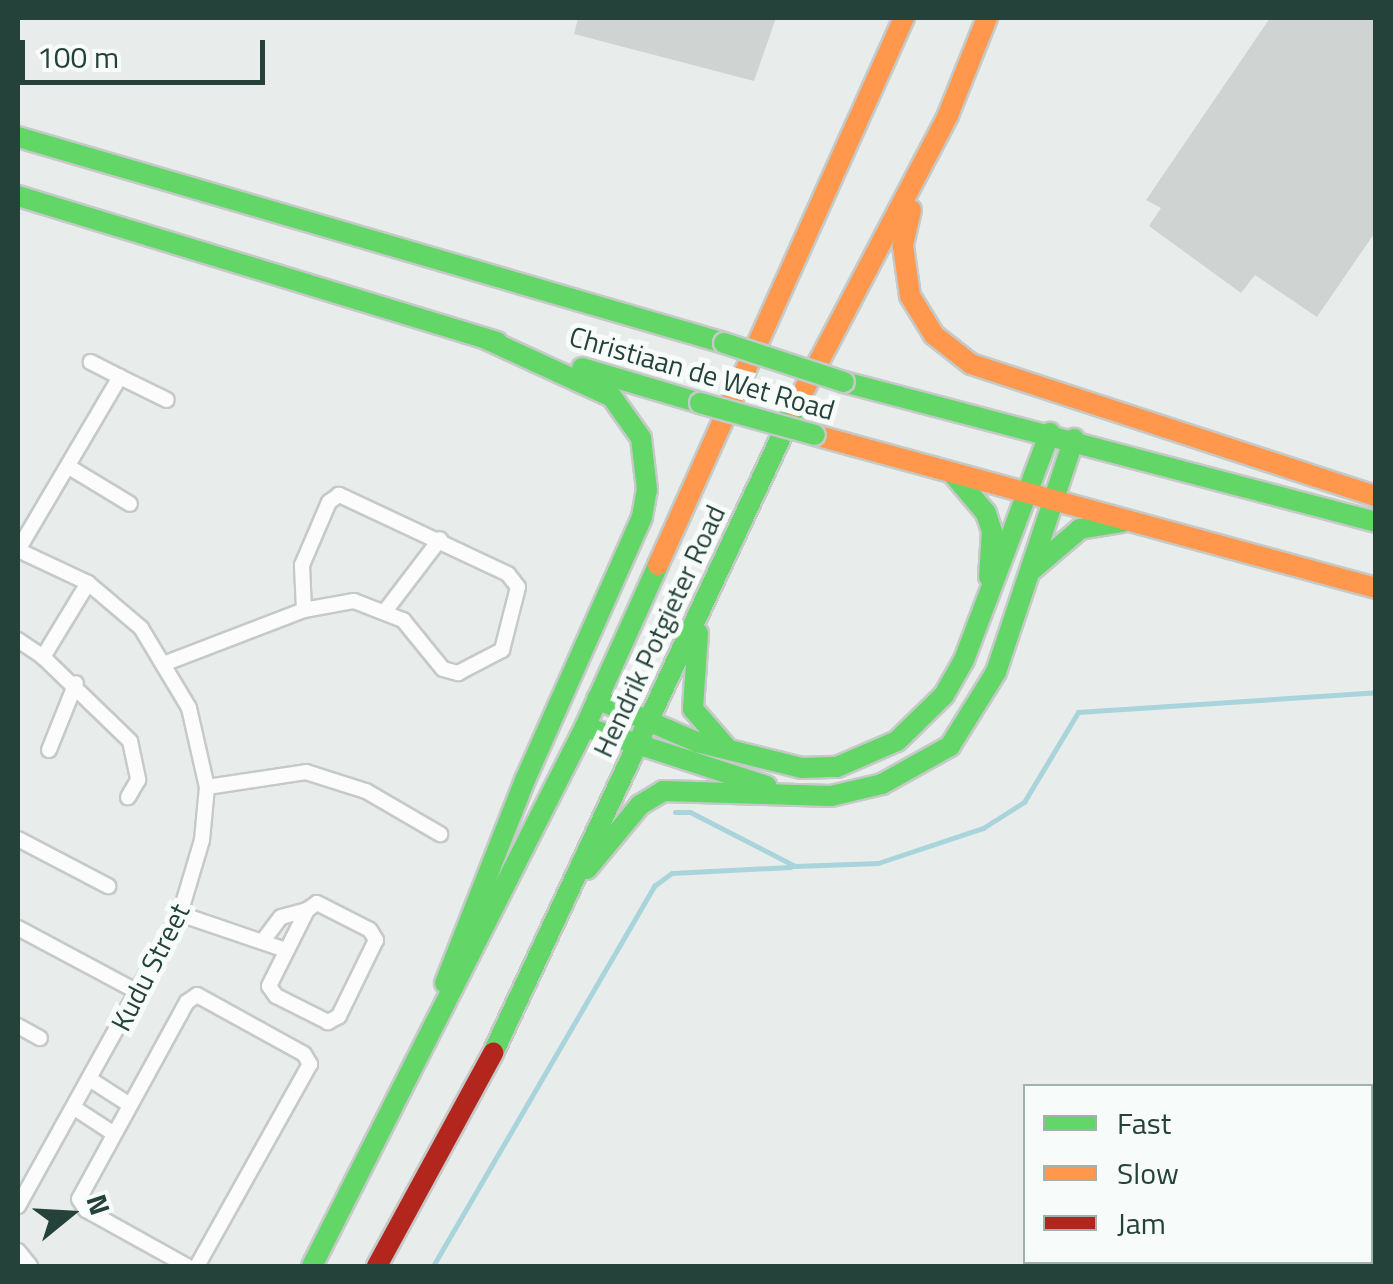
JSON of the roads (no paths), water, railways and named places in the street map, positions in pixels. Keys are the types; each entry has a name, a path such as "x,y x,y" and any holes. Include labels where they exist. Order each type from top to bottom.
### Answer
{"main road":[{"name":"Hendrik Potgieter Road","path":"312,1266 400,1102 584,727 904,18"},
{"name":"Hendrik Potgieter Road","path":"377,1266 487,1066 800,396 948,115 988,18"},
{"path":"948,115 904,246 910,296 949,350 1030,387 1376,496"},
{"name":"Christiaan de Wet Road","path":"18,138 724,343 844,382 1050,432 1376,522"},
{"name":"Christiaan de Wet Road","path":"18,196 700,403 1054,502 1143,520 1376,588"},
{"path":"400,1102 525,780 642,517 648,490 640,438 612,397 484,338"},
{"path":"597,699 731,751 802,768 837,768 896,742 944,695 984,608 1050,432"},
{"path":"563,899 620,825 654,795 674,789 831,796 882,784 950,746 996,672 1074,439"},
{"path":"952,473 974,494 992,530 984,608"},
{"path":"1027,575 1080,530 1143,520"},
{"path":"703,602 690,688 694,709 731,751"},
{"path":"584,727 792,796"}],"street":[{"path":"91,362 167,400"},
{"path":"18,550 120,377"},
{"path":"69,467 130,504"},
{"path":"166,663 304,610 354,601 386,610 403,620 448,672 502,650 518,595 514,579 440,539 345,496 332,497 302,565 304,610"},
{"path":"386,610 440,539"},
{"name":"Kudu Street","path":"18,550 88,583 141,628 166,663 189,708 208,787 202,840 180,914 76,1109 18,1206"},
{"path":"44,656 88,583"},
{"path":"18,640 76,683 130,741 138,780 128,797"},
{"path":"48,750 76,683"},
{"path":"208,787 276,772 330,777 440,834"},
{"path":"18,839 108,886"},
{"path":"262,942 281,916 324,905 370,930 376,940 334,1020 322,1021 271,992 286,950 307,910"},
{"path":"180,914 286,950"},
{"path":"18,928 138,992"},
{"path":"187,1266 81,1205 81,1193 187,1002 198,995 309,1058 309,1070 197,1266"},
{"path":"18,1026 40,1038"},
{"path":"91,1080 130,1105"},
{"path":"76,1109 114,1134"},
{"path":"18,1251 30,1266"}],"waterway":[{"path":"675,812 690,812 795,866 878,863 983,828 1024,802 1078,712 1376,692"},
{"path":"433,1266 654,886 672,873 791,867"}]}
